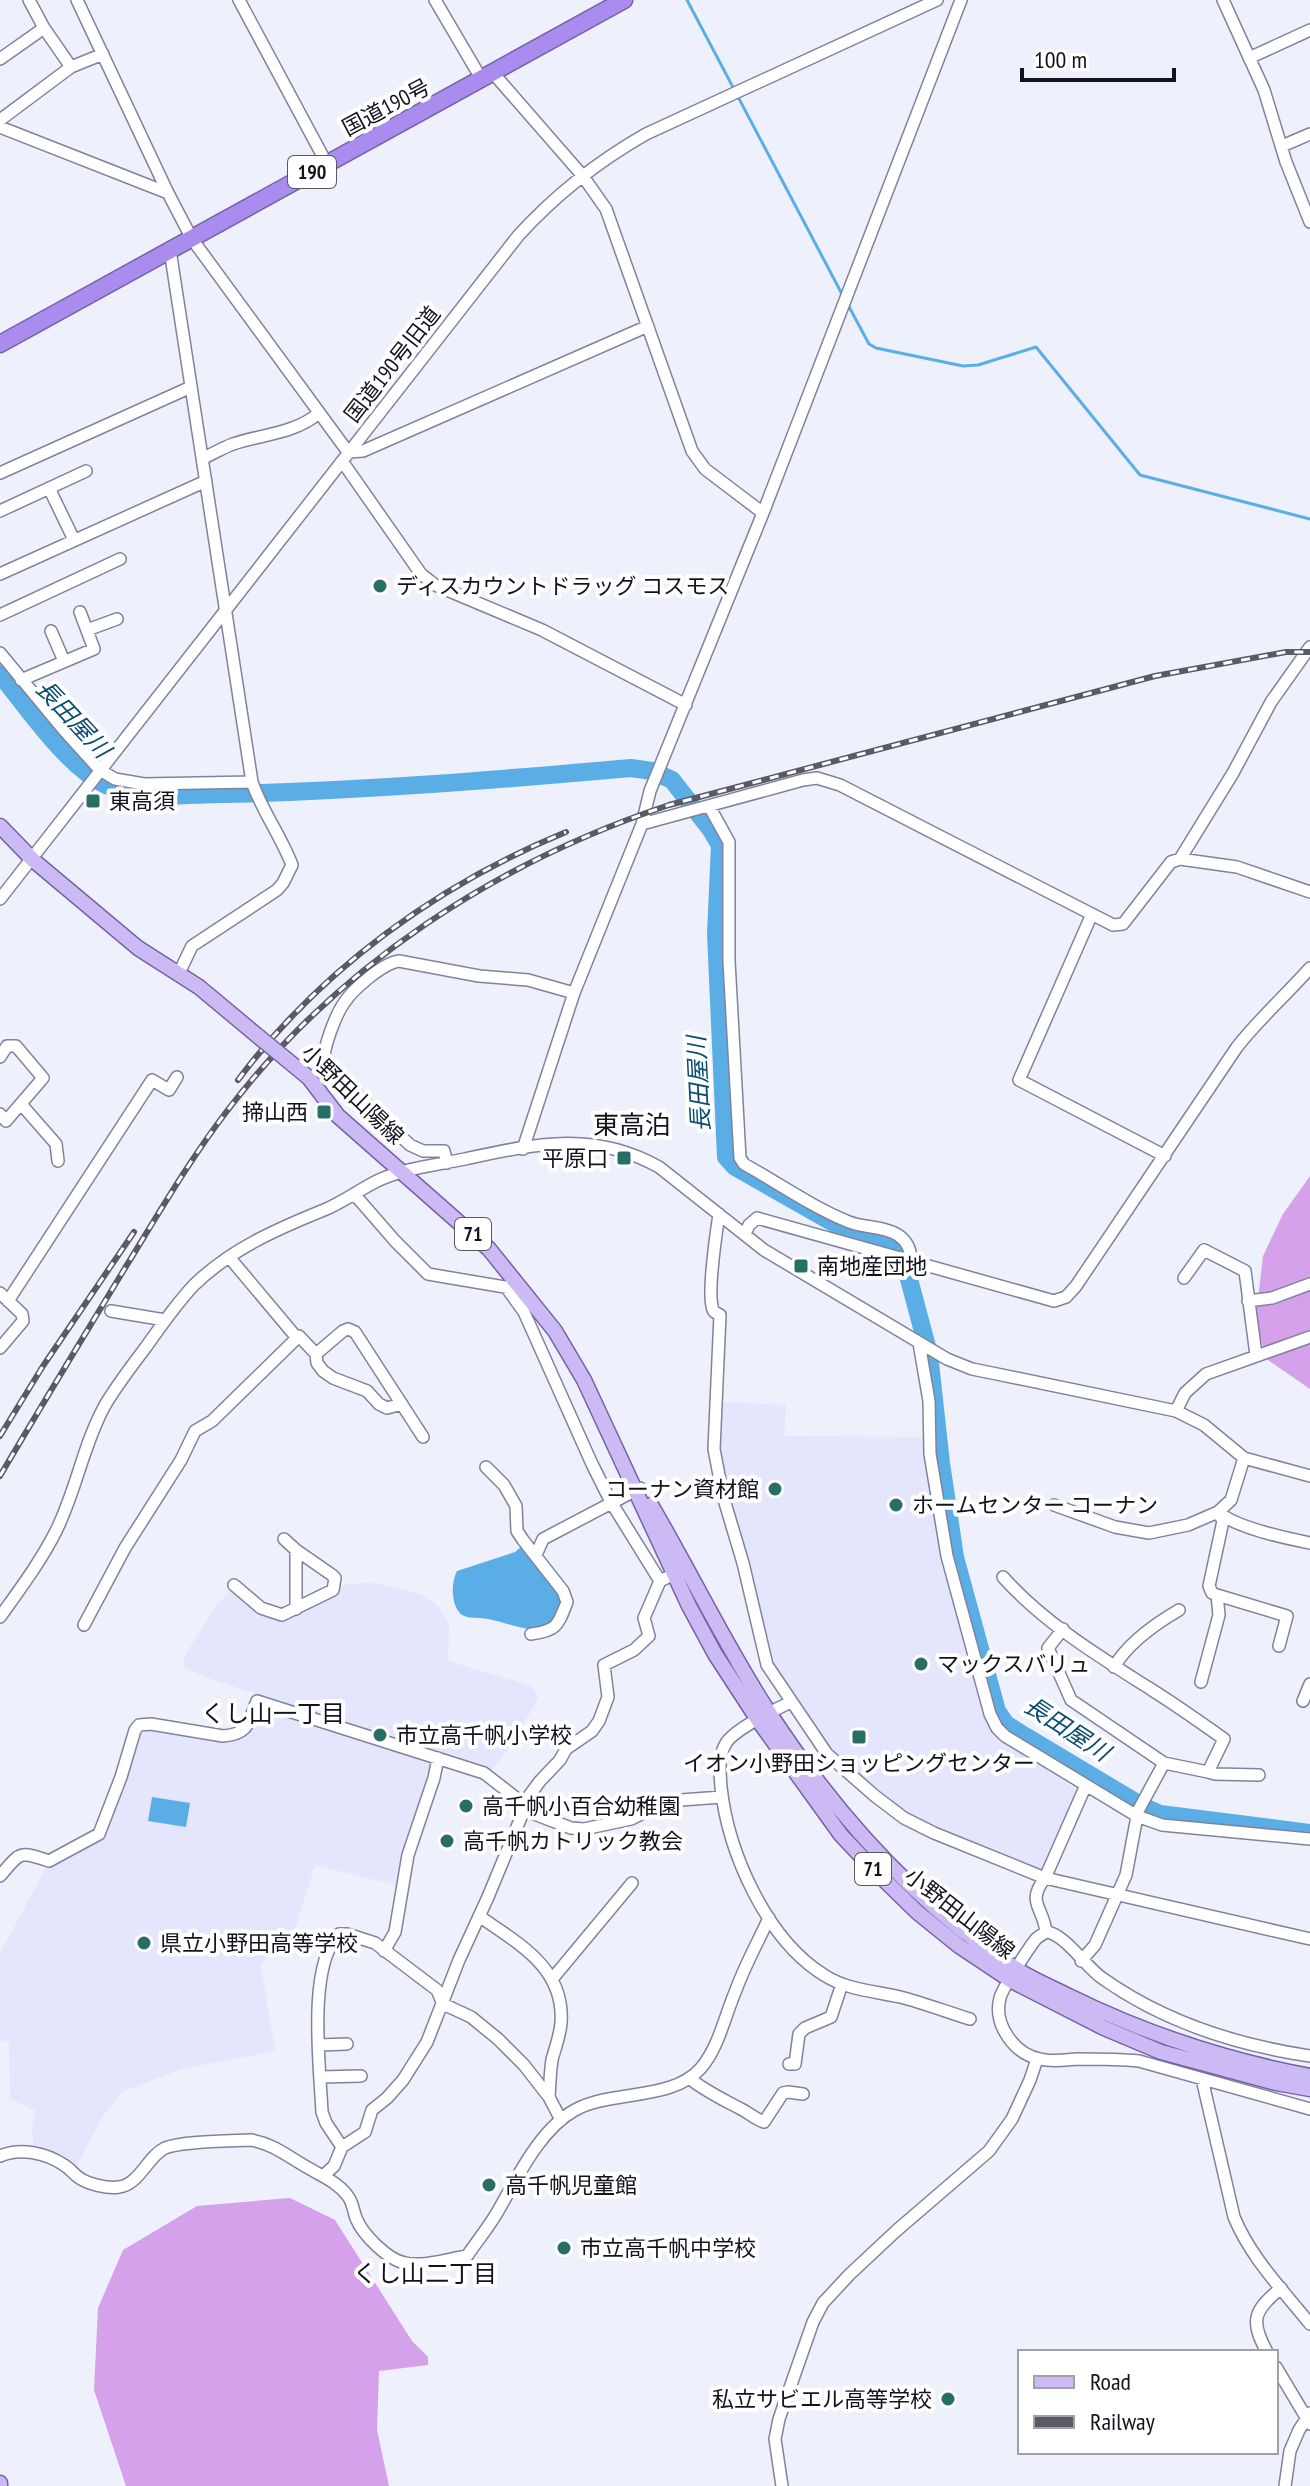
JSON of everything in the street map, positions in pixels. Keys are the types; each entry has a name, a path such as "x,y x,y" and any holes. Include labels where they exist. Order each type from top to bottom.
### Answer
{"highway":[{"name":"国道190号","path":"0,344 624,0"}],"main road":[{"name":"小野田山陽線","path":"0,826 33,860 138,948 199,987 309,1078 338,1116 489,1249 555,1331 638,1489 738,1663 763,1716"},
{"name":"小野田山陽線","path":"638,1489 667,1577 715,1654 821,1785 894,1870 932,1907 1014,1975 1104,2028 1161,2052 1310,2089"},
{"name":"小野田山陽線","path":"1014,1975 1169,2039 1229,2059 1310,2076"}],"street":[{"path":"29,0 71,67"},
{"path":"77,0 192,239 319,413 421,574 435,585 542,630 686,705"},
{"path":"239,0 327,164"},
{"path":"435,0 488,76 582,175 606,209 692,451 705,469 763,513"},
{"name":"国道190号旧道","path":"0,899 518,236 562,191 646,134 937,0"},
{"path":"523,1149 574,993 642,824 654,782 763,513 961,0"},
{"path":"1223,0 1264,90 1310,222"},
{"path":"0,59 44,28"},
{"path":"1249,58 1310,30"},
{"path":"0,120 71,67 103,54"},
{"path":"0,127 168,193"},
{"path":"1282,146 1310,134"},
{"path":"170,250 253,784 292,865 277,890 192,946 179,973"},
{"path":"345,456 363,451 648,326"},
{"path":"0,473 191,387"},
{"path":"203,458 233,444 288,431 319,413"},
{"path":"0,511 86,471"},
{"path":"0,574 206,481"},
{"path":"49,488 74,540"},
{"path":"0,615 120,559"},
{"path":"21,680 94,649 80,612"},
{"path":"87,630 117,619"},
{"path":"51,631 64,661"},
{"path":"1180,859 1233,773 1271,702 1310,647"},
{"path":"0,653 99,771 127,782 253,784"},
{"path":"642,824 803,780 829,780 1113,925 1123,924 1171,862 1180,859 1237,867 1310,892"},
{"path":"707,807 729,842 729,961 740,1158 744,1164 829,1213 852,1223 896,1233 910,1249 906,1260"},
{"path":"1092,914 1019,1080 1165,1156"},
{"path":"447,1163 444,1151 423,1151 410,1145 324,1063 345,1000 387,964 399,961 479,976 528,980 574,993"},
{"path":"745,1234 757,1218 1054,1301 1061,1300 1076,1286 1237,1047 1310,968"},
{"path":"0,1057 7,1046 16,1046 43,1078 6,1121 0,1114"},
{"path":"0,1348 23,1321 22,1314 4,1297 152,1080 169,1090 177,1077"},
{"path":"21,1104 56,1144 58,1161"},
{"path":"0,1617 56,1531 91,1434 105,1405 165,1320 195,1285 229,1257 301,1218 403,1172 578,1142 613,1147 659,1167 764,1250 919,1343 972,1369 1176,1411 1204,1425 1244,1458 1310,1476"},
{"path":"355,1195 428,1274 524,1290"},
{"path":"719,1214 712,1288 712,1307 720,1315 714,1449 723,1496 743,1563 767,1665 827,1754 904,1818 1045,1878 1310,1939"},
{"path":"1184,1278 1204,1250 1245,1271 1256,1355"},
{"path":"84,1625 125,1548 181,1460 195,1431 221,1412 297,1338 229,1257"},
{"path":"1248,1301 1272,1298 1310,1284"},
{"path":"323,2176 334,2166 342,2147 365,2132 372,2110 403,2080 427,2042 526,1800 566,1749 592,1731 599,1721 608,1697 604,1665 634,1650 649,1636 644,1618 667,1577 611,1502 524,1312 506,1287"},
{"path":"111,1311 165,1320"},
{"path":"316,1354 343,1331 348,1329 355,1332 423,1437"},
{"path":"299,1336 316,1354 317,1363 323,1371 333,1378 367,1391 387,1408 402,1404"},
{"path":"1176,1411 1185,1393 1206,1374 1310,1337"},
{"path":"919,1343 929,1401 930,1454 947,1556 990,1714 997,1728 1005,1736 1086,1785 1139,1809 1162,1825 1310,1839"},
{"path":"1054,1505 1115,1527 1149,1533 1188,1525 1218,1512 1231,1500 1244,1458"},
{"path":"486,1467 504,1485 516,1506 517,1531 563,1591 567,1602 559,1623 552,1630 531,1634"},
{"path":"523,1540 543,1539 638,1489"},
{"path":"1218,1512 1227,1519 1280,1537 1310,1543"},
{"path":"1218,1512 1223,1521 1209,1586 1212,1593 1287,1616 1279,1646"},
{"path":"234,1585 261,1608 282,1615 333,1590 335,1578 284,1539"},
{"path":"536,1555 543,1539"},
{"path":"296,1550 296,1609"},
{"path":"1003,1577 1020,1596 1114,1667 1224,1739 1208,1772"},
{"path":"1201,1682 1219,1615 1217,1595"},
{"path":"1114,1667 1119,1658 1156,1623 1179,1610"},
{"path":"1063,1629 1048,1648 1071,1700 1164,1763 1215,1774 1259,1775"},
{"path":"1303,1701 1310,1684"},
{"path":"0,1876 18,1855 26,1853 49,1861 99,1834 139,1725 234,1735 246,1729 257,1701 484,1773 520,1801 524,1810 571,1828 584,1829 631,1819 667,1801 722,1797"},
{"path":"791,1702 728,1738 720,1770 722,1797 733,1846 769,1918 814,1968 842,1984 899,1997 970,2019"},
{"path":"384,1951 395,1932 408,1855 438,1758"},
{"path":"1081,1961 1095,1945 1126,1875 1139,1809 1164,1763"},
{"path":"1046,1932 1034,1896 1086,1785"},
{"path":"553,1978 632,1883"},
{"path":"479,1916 518,1943 553,1978 559,1998 561,2023 552,2060 549,2097"},
{"path":"0,2156 18,2151 42,2155 65,2165 80,2179 120,2187 129,2184 158,2152 168,2147 251,2140 286,2153 349,2197 361,2227 394,2260 406,2264 467,2256 497,2214 528,2157 561,2120 590,2104 659,2089 689,2078 702,2067 712,2051 769,1918"},
{"path":"1310,2056 1255,2046 1187,2024 1139,2003 1090,1970 1053,1932 1046,1932 1035,1940 1000,1996 1003,2027 1015,2046 1037,2059 1139,2061 1310,2109"},
{"path":"342,2147 322,2112 319,2045 319,1991 324,1966 334,1938 339,1934 375,1943 437,1990 443,2004 471,2017 498,2039 549,2097 561,2120"},
{"path":"789,2064 795,2064 799,2034 834,2013 842,1984"},
{"path":"319,2045 347,2044"},
{"path":"782,2486 775,2439 779,2419 808,2335 823,2303 896,2231 989,2151 1012,2119 1037,2059"},
{"path":"320,2077 361,2076"},
{"path":"689,2078 721,2100 764,2122 783,2093 803,2094"},
{"path":"1202,2079 1234,2217 1253,2254 1310,2324"},
{"path":"1266,2350 1256,2331 1255,2320 1271,2296 1281,2288"},
{"path":"1278,2370 1308,2418 1290,2451 1287,2467 1290,2484"}],"shaded area":[{"path":"1310,1176 1310,1389 1268,1360 1255,1325 1263,1256 1283,1214"},
{"name":"イオン小野田ショッピングセンター","path":"721,1402 786,1405 784,1436 923,1437 941,1557 986,1721 996,1736 1077,1790 1039,1881 910,1827 828,1764 795,1716 806,1709 774,1663 741,1535 737,1533 718,1452"},
{"path":"369,1582 420,1594 436,1604 449,1623 448,1661 532,1686 537,1701 507,1751 492,1769 437,1753 399,1886 315,1865 293,1936 271,1951 261,1965 275,2051 181,2069 122,2092 104,2114 75,2169 34,2150 32,2128 36,2111 10,2099 9,2042 0,2040 0,1954 46,1867 106,1835 139,1728 157,1728 226,1741 241,1738 248,1732 256,1715 262,1716 269,1698 208,1678 185,1668 183,1663 217,1605 232,1588 278,1617 337,1586"},
{"path":"290,2198 335,2220 412,2341 428,2357 428,2365 379,2371 377,2430 389,2486 126,2486 94,2390 98,2308 123,2250 197,2206"}],"water":[{"path":"521,1547 562,1599 551,1623 533,1629 462,1615 453,1598 457,1571 515,1552"},
{"path":"152,1797 190,1803 186,1827 148,1821"}],"waterway":[{"path":"687,0 843,296"},
{"path":"847,303 869,344 876,348 963,366 978,365 1036,347 1140,475 1310,519"},
{"name":"長田屋川","path":"0,674 48,734 76,763 104,784 132,793 178,796 326,790 631,768 652,771 672,780 720,845 716,934 726,1157 735,1167 837,1225 894,1241 902,1253 929,1354 955,1557 997,1711 1006,1724 1160,1814 1310,1833"}],"railway":[{"path":"0,1476 173,1190 227,1111 271,1058 370,965 483,888 543,856 669,805 1155,676 1286,652 1310,652"},
{"path":"238,1080 306,1002 386,934 473,877 566,832"},
{"path":"0,1436 43,1366 134,1232"}],"place":[{"name":"ディスカウントドラッグ コスモス","path":"380,586"},
{"name":"東高須","path":"93,801"},
{"name":"揥山西","path":"324,1112"},
{"name":"平原口","path":"624,1158"},
{"name":"南地産団地","path":"801,1266"},
{"name":"コーナン資材館","path":"775,1489"},
{"name":"ホームセンター コーナン","path":"896,1505"},
{"name":"マックスバリュ","path":"921,1664"},
{"name":"市立高千帆小学校","path":"380,1735"},
{"name":"イオン小野田ショッピングセンター","path":"859,1737"},
{"name":"高千帆小百合幼稚園","path":"466,1806"},
{"name":"高千帆カトリック教会","path":"447,1841"},
{"name":"県立小野田高等学校","path":"144,1943"},
{"name":"高千帆児童館","path":"489,2185"},
{"name":"市立高千帆中学校","path":"564,2248"},
{"name":"私立サビエル高等学校","path":"948,2399"}],"district":[{"name":"東高泊","path":"632,1125"},
{"name":"くし山一丁目","path":"273,1714"},
{"name":"くし山二丁目","path":"425,2274"}]}
